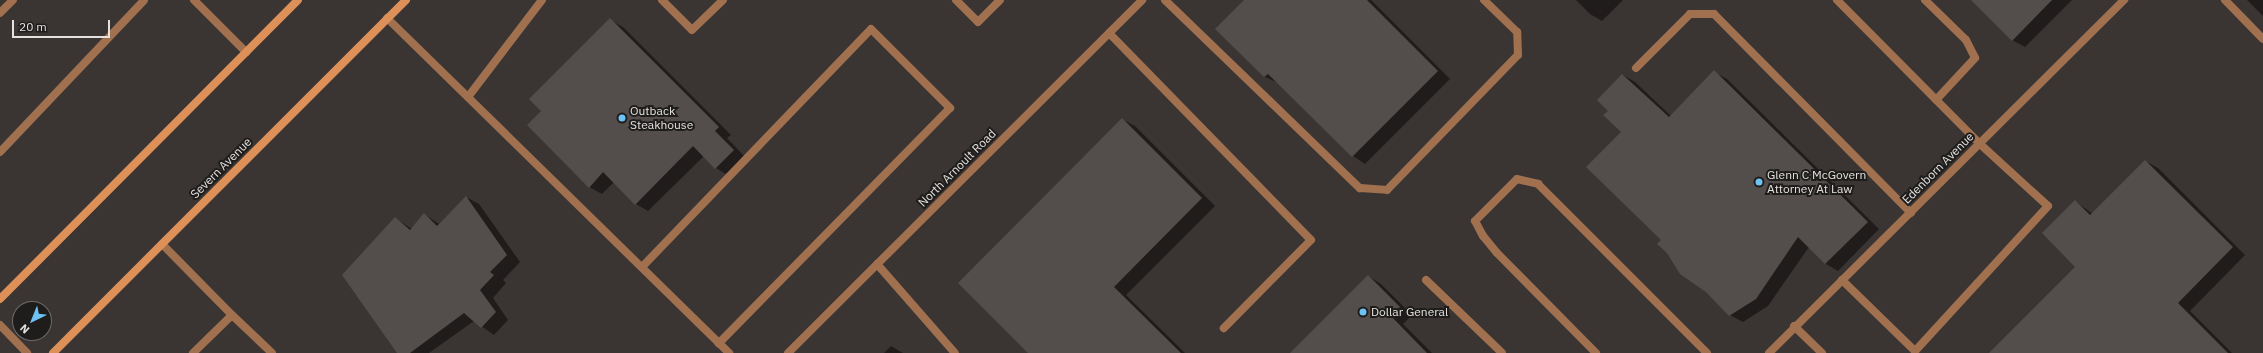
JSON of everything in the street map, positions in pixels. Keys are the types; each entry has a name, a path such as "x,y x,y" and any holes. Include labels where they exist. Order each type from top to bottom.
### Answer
{"street":[{"path":"0,13 13,0"},
{"path":"0,152 144,0"},
{"path":"194,0 246,52"},
{"path":"0,299 298,0"},
{"name":"Severn Avenue","path":"53,353 406,0"},
{"path":"468,97 542,0"},
{"path":"662,0 692,30 723,0"},
{"path":"956,0 978,22 1000,0"},
{"name":"North Arnoult Road","path":"788,353 1142,0"},
{"path":"1165,0 1360,188 1387,190 1518,55 1517,32 1484,0"},
{"path":"1837,0 1980,144 2048,206 1915,352 1842,280"},
{"path":"1926,0 1966,40 1975,58 1936,100"},
{"name":"Edenborn Avenue","path":"1769,353 1794,326 1911,213 2124,0"},
{"path":"2225,0 2263,39"},
{"path":"1636,68 1690,14 1714,14 1911,213"},
{"path":"387,18 729,353"},
{"path":"642,267 871,29 950,108 719,343"},
{"path":"1109,34 1311,240 1224,328"},
{"path":"1596,353 1497,253 1483,236 1475,220 1517,179 1538,184 1706,353"},
{"path":"162,244 272,353"},
{"path":"877,264 955,353"},
{"path":"1426,280 1502,353"},
{"path":"193,353 232,314"},
{"path":"0,325 27,353"},
{"path":"1794,326 1822,353"}],"building":[{"path":"1244,0 1367,0 1438,71 1352,157 1268,74 1264,77 1215,29"},
{"path":"1971,0 2052,0 2012,41"},
{"name":"Outback Steakhouse","path":"610,18 719,127 715,131 734,150 715,169 693,146 635,205 603,172 589,188 527,125 541,111 529,99"},
{"path":"1714,70 1868,222 1825,264 1798,237 1756,299 1729,316 1706,292 1680,274 1667,253 1657,244 1661,240 1586,167 1621,132 1603,115 1608,111 1597,100 1622,74 1669,117"},
{"path":"1122,118 1202,198 1114,287 1181,353 1028,353 958,283"},
{"path":"2145,160 2233,247 2178,303 2228,353 1989,353 2075,267 2042,233 2075,200 2090,215"},
{"path":"466,196 507,255 490,272 494,275 480,290 496,312 481,328 464,313 410,353 397,353 342,275 395,217 410,230 424,213 437,226"},
{"name":"Dollar General","path":"1368,275 1400,307 1391,316 1427,353 1290,353"}],"place":[{"name":"Outback Steakhouse","path":"622,118"},
{"name":"Glenn C McGovern Attorney At Law","path":"1759,182"},
{"name":"Dollar General","path":"1363,312"}]}
